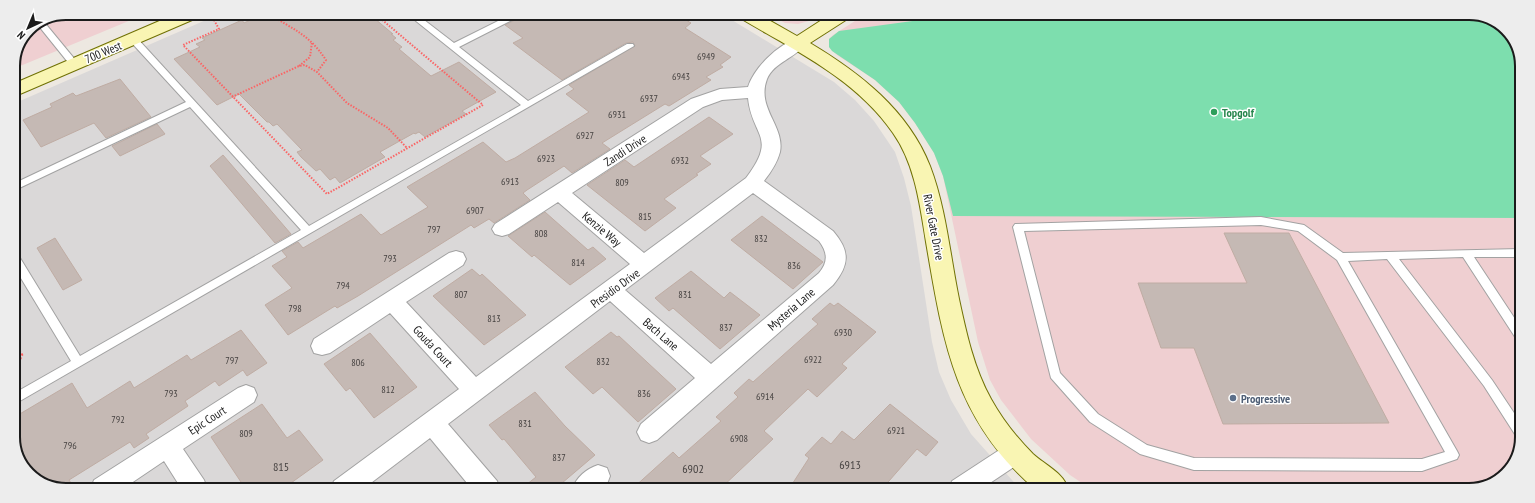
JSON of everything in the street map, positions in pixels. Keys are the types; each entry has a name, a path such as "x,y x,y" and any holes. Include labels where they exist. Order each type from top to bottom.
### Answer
{"street":[{"name":"700 West","path":"20,88 133,39 170,20"},
{"name":"River Gate Drive","path":"756,20 838,69 865,89 889,114 910,143 924,174 953,330 962,363 983,410 993,426 1015,453 1048,483"},
{"path":"756,92 759,78 764,72 797,44 834,20"},
{"name":"Presidio Drive","path":"350,483 753,184 762,173 772,147 768,130 759,110 756,92"},
{"name":"Zandi Drive","path":"502,229 697,103 720,94 756,92"},
{"name":"Mysteria Lane","path":"649,432 826,279 838,261 835,248 826,236 753,184"},
{"name":"Kenzie Way","path":"558,193 645,265"},
{"path":"322,346 456,259"},
{"name":"Bach Lane","path":"611,290 711,378"},
{"name":"Gouda Court","path":"392,301 475,391"},
{"name":"Epic Court","path":"111,483 246,395"},
{"path":"432,423 483,483"},
{"path":"168,446 192,483"},
{"path":"970,483 1015,453"}],"lane":[{"path":"418,20 527,105"},
{"path":"453,47 505,20"},
{"path":"48,32 74,64"},
{"path":"133,39 308,231"},
{"path":"20,396 630,46"},
{"path":"20,185 192,103"},
{"path":"1341,257 1453,455 1422,465 1194,464 1144,450 1094,418 1055,375 1018,227 1261,221 1301,228 1341,257 1515,253"},
{"path":"1466,253 1515,328"},
{"path":"1390,255 1488,383 1515,424"},
{"path":"20,268 78,363"}],"path":[{"path":"214,20 219,29 183,45 327,194 483,105 382,20"},
{"path":"278,20 286,26 303,33 326,60 317,72"},
{"path":"232,97 299,66 310,57 312,42"},
{"path":"299,66 305,65 317,72 347,103 388,128 407,148"}],"shaded area":[{"path":"131,20 20,66 21,57 24,48 48,48 48,24 57,21"},
{"path":"206,20 732,20 834,82 855,100 874,121 895,152 904,178 911,206 932,342 939,372 951,400 971,434 1015,483 60,483 46,478 31,467 24,454 20,440 20,101"},
{"path":"779,20 811,20 798,24 785,23"},
{"path":"857,20 1475,20 1494,28 1509,43 1515,63 1515,443 1504,467 1484,481 1475,483 1082,483 1070,475 1031,439 1001,400 990,380 978,342 943,176 934,153 915,123 899,102 875,80 837,55 829,47 829,39"}],"green space":[{"name":"Topgolf","path":"920,20 1475,20 1489,25 1501,34 1509,43 1514,57 1515,218 953,216 943,176 934,153 915,123 899,102 875,80 832,51 829,47 829,39 839,31"}],"building":[{"path":"242,20 244,23 250,20 376,20 393,34 391,34 396,38 393,40 402,47 399,49 431,76 459,62 496,92 462,111 466,114 425,137 419,132 414,133 380,152 385,157 340,183 335,177 330,180 320,169 316,171 297,152 302,150 277,124 273,126 267,122 239,94 217,105 174,59 200,47 196,44 205,40 202,38"},
{"path":"515,20 686,20 691,23 685,28 731,57 720,65 723,67 706,77 711,80 669,106 665,104 602,143 610,149 572,173 564,166 527,190 523,193 530,200 494,223 489,219 474,228 471,225 358,296 337,308 335,306 288,335 265,305 292,288 272,266 287,257 282,251 298,242 303,248 361,214 381,235 428,207 407,187 483,142 506,162 515,158 589,112 566,94 574,89 569,85 635,46 633,42 626,43 562,80 513,43 523,38 505,25"},
{"path":"120,79 151,117 106,138 94,123 41,147 23,120 52,107 50,104 73,93 76,96"},
{"path":"709,117 733,134 700,156 711,164 664,199 676,208 645,231 587,185 625,160 634,167"},
{"path":"157,124 165,134 120,156 112,146"},
{"path":"223,155 291,234 275,243 210,166"},
{"path":"545,212 588,250 593,247 606,259 570,285 534,255 532,257 508,236"},
{"path":"762,216 823,262 793,289 731,240"},
{"path":"1224,233 1289,233 1389,423 1223,424 1194,348 1161,348 1138,283 1247,283"},
{"path":"55,238 82,280 63,290 37,248"},
{"path":"472,269 480,276 482,274 526,315 484,345 433,296"},
{"path":"691,271 724,298 730,292 760,315 720,349 673,308 669,311 655,298"},
{"path":"830,303 834,306 838,303 876,332 842,364 847,368 817,397 808,389 764,431 773,439 726,483 639,483 673,452 679,458 721,421 716,417 738,397 734,393 749,379 753,382 818,324 812,319"},
{"path":"241,330 267,363 247,376 243,370 219,386 215,381 185,401 188,406 146,434 149,438 134,448 130,442 69,480 71,483 60,483 46,478 31,467 21,446 20,414 72,383 87,408 130,381 134,388 187,355 191,360"},
{"path":"611,332 617,337 619,336 676,389 638,422 602,387 593,394 565,367"},
{"path":"370,333 417,387 374,418 350,388 346,391 324,364"},
{"path":"535,392 565,426 595,455 562,483 528,483 536,477 504,439 502,440 489,425"},
{"path":"262,404 287,438 299,430 323,460 291,483 242,483 211,437"},
{"path":"890,404 938,442 926,456 917,449 887,483 793,483 809,458 805,455 822,437 831,444 842,431 854,440"}],"place":[{"name":"Topgolf","path":"1214,112"},
{"name":"Progressive","path":"1233,398"}]}
